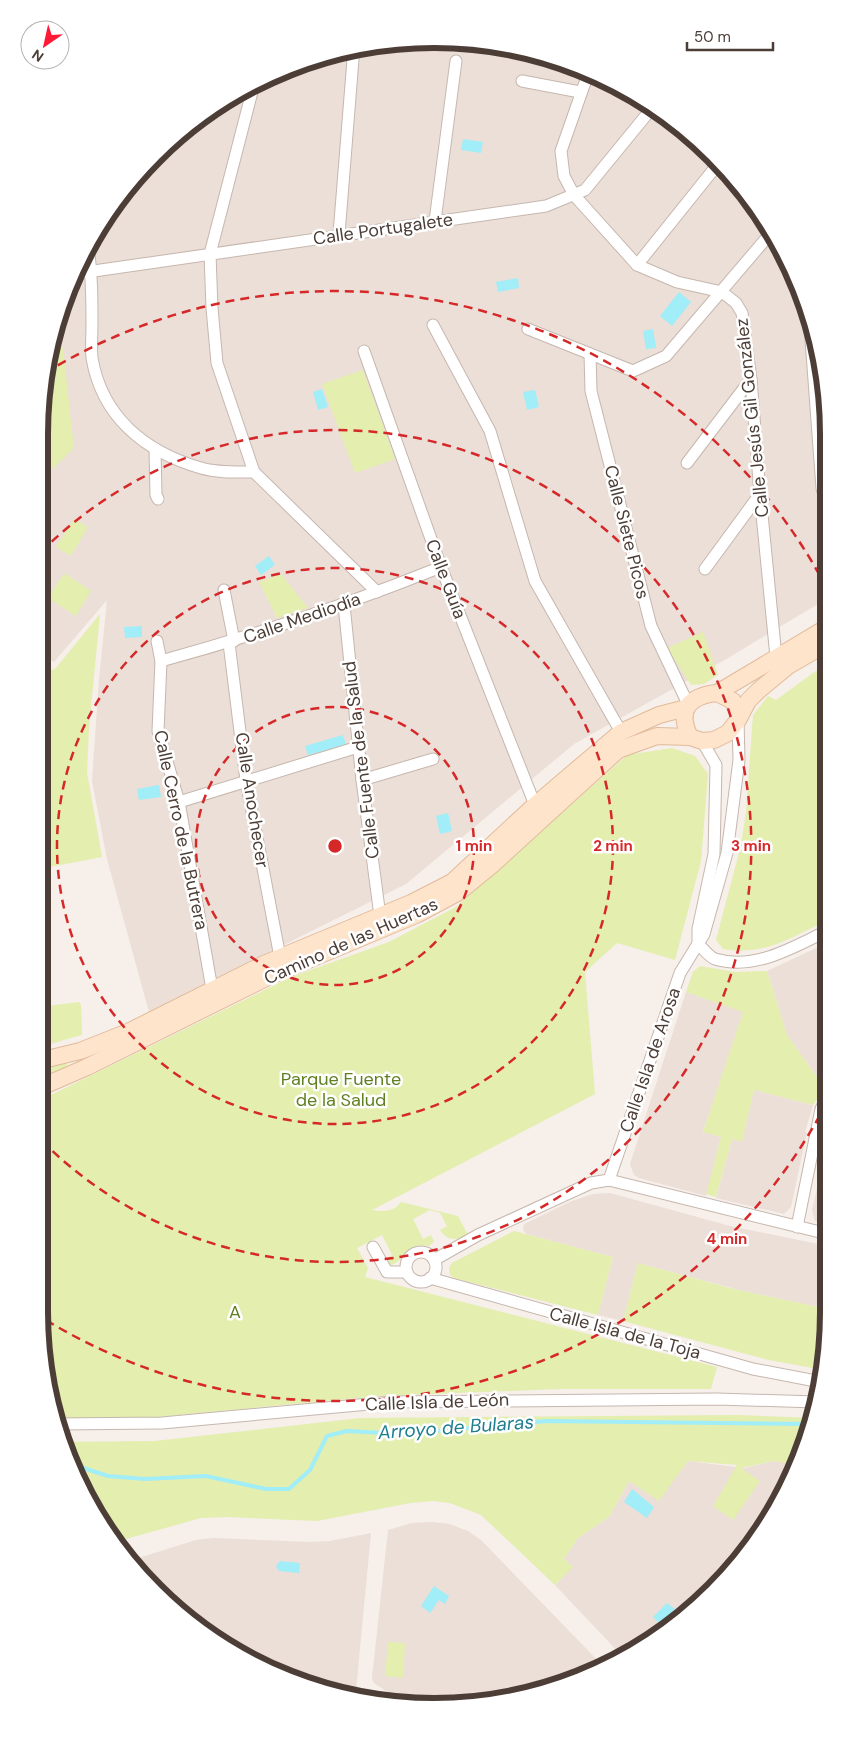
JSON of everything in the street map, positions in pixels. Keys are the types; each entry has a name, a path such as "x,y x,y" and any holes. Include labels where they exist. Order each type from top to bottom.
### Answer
{"main road":[{"path":"820,631 717,693 708,694 687,706 684,726 696,739 714,740 728,733 748,700 788,666 820,647"},
{"path":"717,693 733,701 739,717"},
{"name":"Camino de las Huertas","path":"48,1058 98,1044 280,957 411,903 452,882 535,805 621,732 659,715 687,706"},
{"name":"Camino de las Huertas","path":"48,1084 87,1067 270,976 426,910 459,892 492,865 618,750 657,736 696,739"}],"street":[{"path":"339,234 353,56"},
{"path":"435,222 456,61"},
{"path":"586,79 561,151 564,176 574,195 637,265 677,282 722,292"},
{"path":"522,81 580,92"},
{"path":"252,93 210,254 212,308 218,363 254,472 377,592"},
{"name":"Calle Portugalete","path":"83,273 339,234 546,206 585,190 648,113"},
{"path":"637,265 714,169"},
{"path":"528,329 632,371 666,356 766,238"},
{"path":"89,259 92,357 101,392 125,428 156,449 201,468 228,472 254,472"},
{"name":"Calle Jesús Gil González","path":"722,292 736,303 742,313 751,379 776,656"},
{"path":"432,325 490,431 535,581 621,732"},
{"name":"Calle Guía","path":"364,351 441,567 535,805"},
{"name":"Calle Siete Picos","path":"590,354 592,391 651,626 687,706"},
{"path":"813,362 820,461"},
{"path":"686,463 751,379"},
{"path":"156,449 156,495 158,499"},
{"path":"705,568 760,494"},
{"name":"Calle Mediodía","path":"161,661 232,642 344,605 441,567"},
{"name":"Calle Anochecer","path":"224,590 232,642 246,780 280,957"},
{"name":"Calle Fuente de la Salud","path":"344,605 358,747 380,916"},
{"name":"Calle Cerro de la Butrera","path":"157,641 161,661 158,731 179,802 212,989"},
{"name":"Calle Isla de Arosa","path":"609,1180 680,973 704,934 727,853 739,760 739,717"},
{"name":"Calle Isla de Arosa","path":"696,739 716,765 714,854 698,929 698,944"},
{"path":"179,802 358,747"},
{"path":"362,780 433,759"},
{"path":"698,944 714,959 735,962 760,961 820,934"},
{"path":"797,1227 820,1114"},
{"path":"434,1260 478,1235 591,1183 609,1180 820,1232"},
{"path":"373,1246 387,1272 407,1272 417,1281 430,1278 435,1270 434,1260 427,1254 417,1253 407,1262 407,1272"},
{"name":"Calle Isla de la Toja","path":"430,1278 754,1369 813,1380"},
{"name":"Calle Isla de León","path":"65,1424 162,1423 391,1402 717,1399 808,1402"}],"shaded area":[{"path":"408,48 459,48 509,55 533,61 558,68 604,87 668,127 688,143 724,179 768,241 780,263 799,309 812,358 816,383 820,434 820,603 728,658 574,744 406,884 149,1012 107,859 92,781 107,600 54,662 48,658 48,408 55,358 68,309 87,263 99,240 143,179 179,143 241,99 263,87 309,68 358,55 383,51"},
{"path":"820,946 820,1081 787,1035 767,971"},
{"path":"686,992 744,1012 703,1131 721,1137 706,1196 639,1178 634,1175 630,1164"},
{"path":"754,1090 813,1105 805,1132 807,1132 791,1207 784,1214 716,1198 732,1139 742,1141"},
{"path":"820,1176 820,1222 815,1221 812,1210"},
{"path":"610,1193 730,1226 820,1244 820,1307 743,1291 638,1263 623,1321 598,1315 613,1257 526,1234 523,1229 524,1224 572,1201 593,1194"},
{"path":"688,1461 744,1468 774,1461 788,1463 768,1505 724,1566 688,1602 668,1618 617,1651 555,1585 572,1567 564,1559 578,1538 609,1517 629,1481"},
{"path":"433,1522 449,1524 468,1531 481,1540 598,1661 558,1677 533,1684 509,1690 459,1697 434,1698 393,1695 374,1683 372,1678 388,1530 412,1523"},
{"path":"371,1533 356,1690 309,1677 263,1658 240,1646 179,1602 137,1558 196,1540 213,1538 310,1542 330,1541"}],"green space":[{"path":"58,347 63,348 74,448 48,473 48,408"},
{"path":"363,370 395,459 355,473 322,384"},
{"path":"74,519 88,527 71,556 56,547"},
{"path":"64,573 91,591 76,616 48,598"},
{"path":"281,574 308,608 277,618 259,582"},
{"path":"100,614 89,728 87,773 102,857 48,867 48,671 55,669"},
{"path":"703,632 718,675 704,684 691,685 667,648"},
{"path":"820,669 820,924 789,939 765,948 738,951 723,949 716,940 741,845 746,812 753,715 768,696 776,700"},
{"name":"Parque Fuente de la Salud","path":"672,748 695,756 708,774 701,861 675,960 617,943 585,972 595,1094 372,1210 388,1210 395,1208 401,1202 458,1216 468,1235 456,1239 446,1237 440,1230 447,1226 440,1213 430,1210 413,1219 423,1239 431,1235 434,1242 429,1246 410,1249 392,1265 387,1264 385,1259 392,1255 382,1235 357,1248 368,1268 365,1277 717,1367 711,1389 560,1389 379,1396 136,1419 63,1420 55,1387 48,1337 48,1097 291,977 389,942 456,907 627,755"},
{"path":"700,966 735,972 767,971 787,1035 820,1081 820,1095 813,1105 754,1090 742,1142 732,1139 716,1197 706,1194 721,1137 703,1132 743,1012 686,992 693,972"},
{"path":"79,1002 81,1005 82,1035 48,1044 48,1006"},
{"path":"66,1060 68,1068 48,1078 48,1065"},
{"path":"514,1231 613,1257 598,1315 454,1278 450,1275 449,1268 452,1263"},
{"path":"638,1263 734,1289 820,1307 815,1369 769,1360 623,1321"},
{"path":"737,1415 804,1418 788,1463 774,1461 741,1468 760,1481 733,1520 713,1506 737,1465 688,1461 659,1501 629,1481 609,1517 578,1538 564,1559 573,1567 555,1585 481,1515 450,1503 433,1501 410,1503 317,1521 227,1517 201,1518 123,1540 87,1482 70,1442 155,1441 360,1418"},
{"path":"388,1642 405,1643 403,1678 385,1676"}],"water":[{"path":"463,139 483,142 481,153 461,150"},
{"path":"518,278 519,288 498,292 496,282"},
{"path":"679,292 691,302 672,326 660,316"},
{"path":"653,329 656,348 646,349 643,331"},
{"path":"322,389 328,407 318,410 313,392"},
{"path":"535,390 539,407 527,410 523,392"},
{"path":"269,556 275,565 261,575 255,566"},
{"path":"142,626 142,637 125,638 124,627"},
{"path":"343,735 346,745 308,755 305,746"},
{"path":"159,785 161,797 139,800 137,789"},
{"path":"448,813 452,831 440,834 436,816"},
{"path":"632,1489 654,1507 647,1518 624,1502"},
{"path":"280,1561 300,1563 299,1573 279,1571 276,1566"},
{"path":"434,1586 449,1596 445,1604 439,1600 430,1613 421,1606"},
{"path":"667,1603 675,1609 660,1624 653,1617"}],"waterway":[{"name":"Arroyo de Bularas","path":"81,1467 108,1476 145,1479 206,1476 266,1489 289,1489 310,1470 327,1436 347,1431 401,1434 546,1421 802,1424"}],"park label":[{"name":"A","path":"235,1312"}]}
